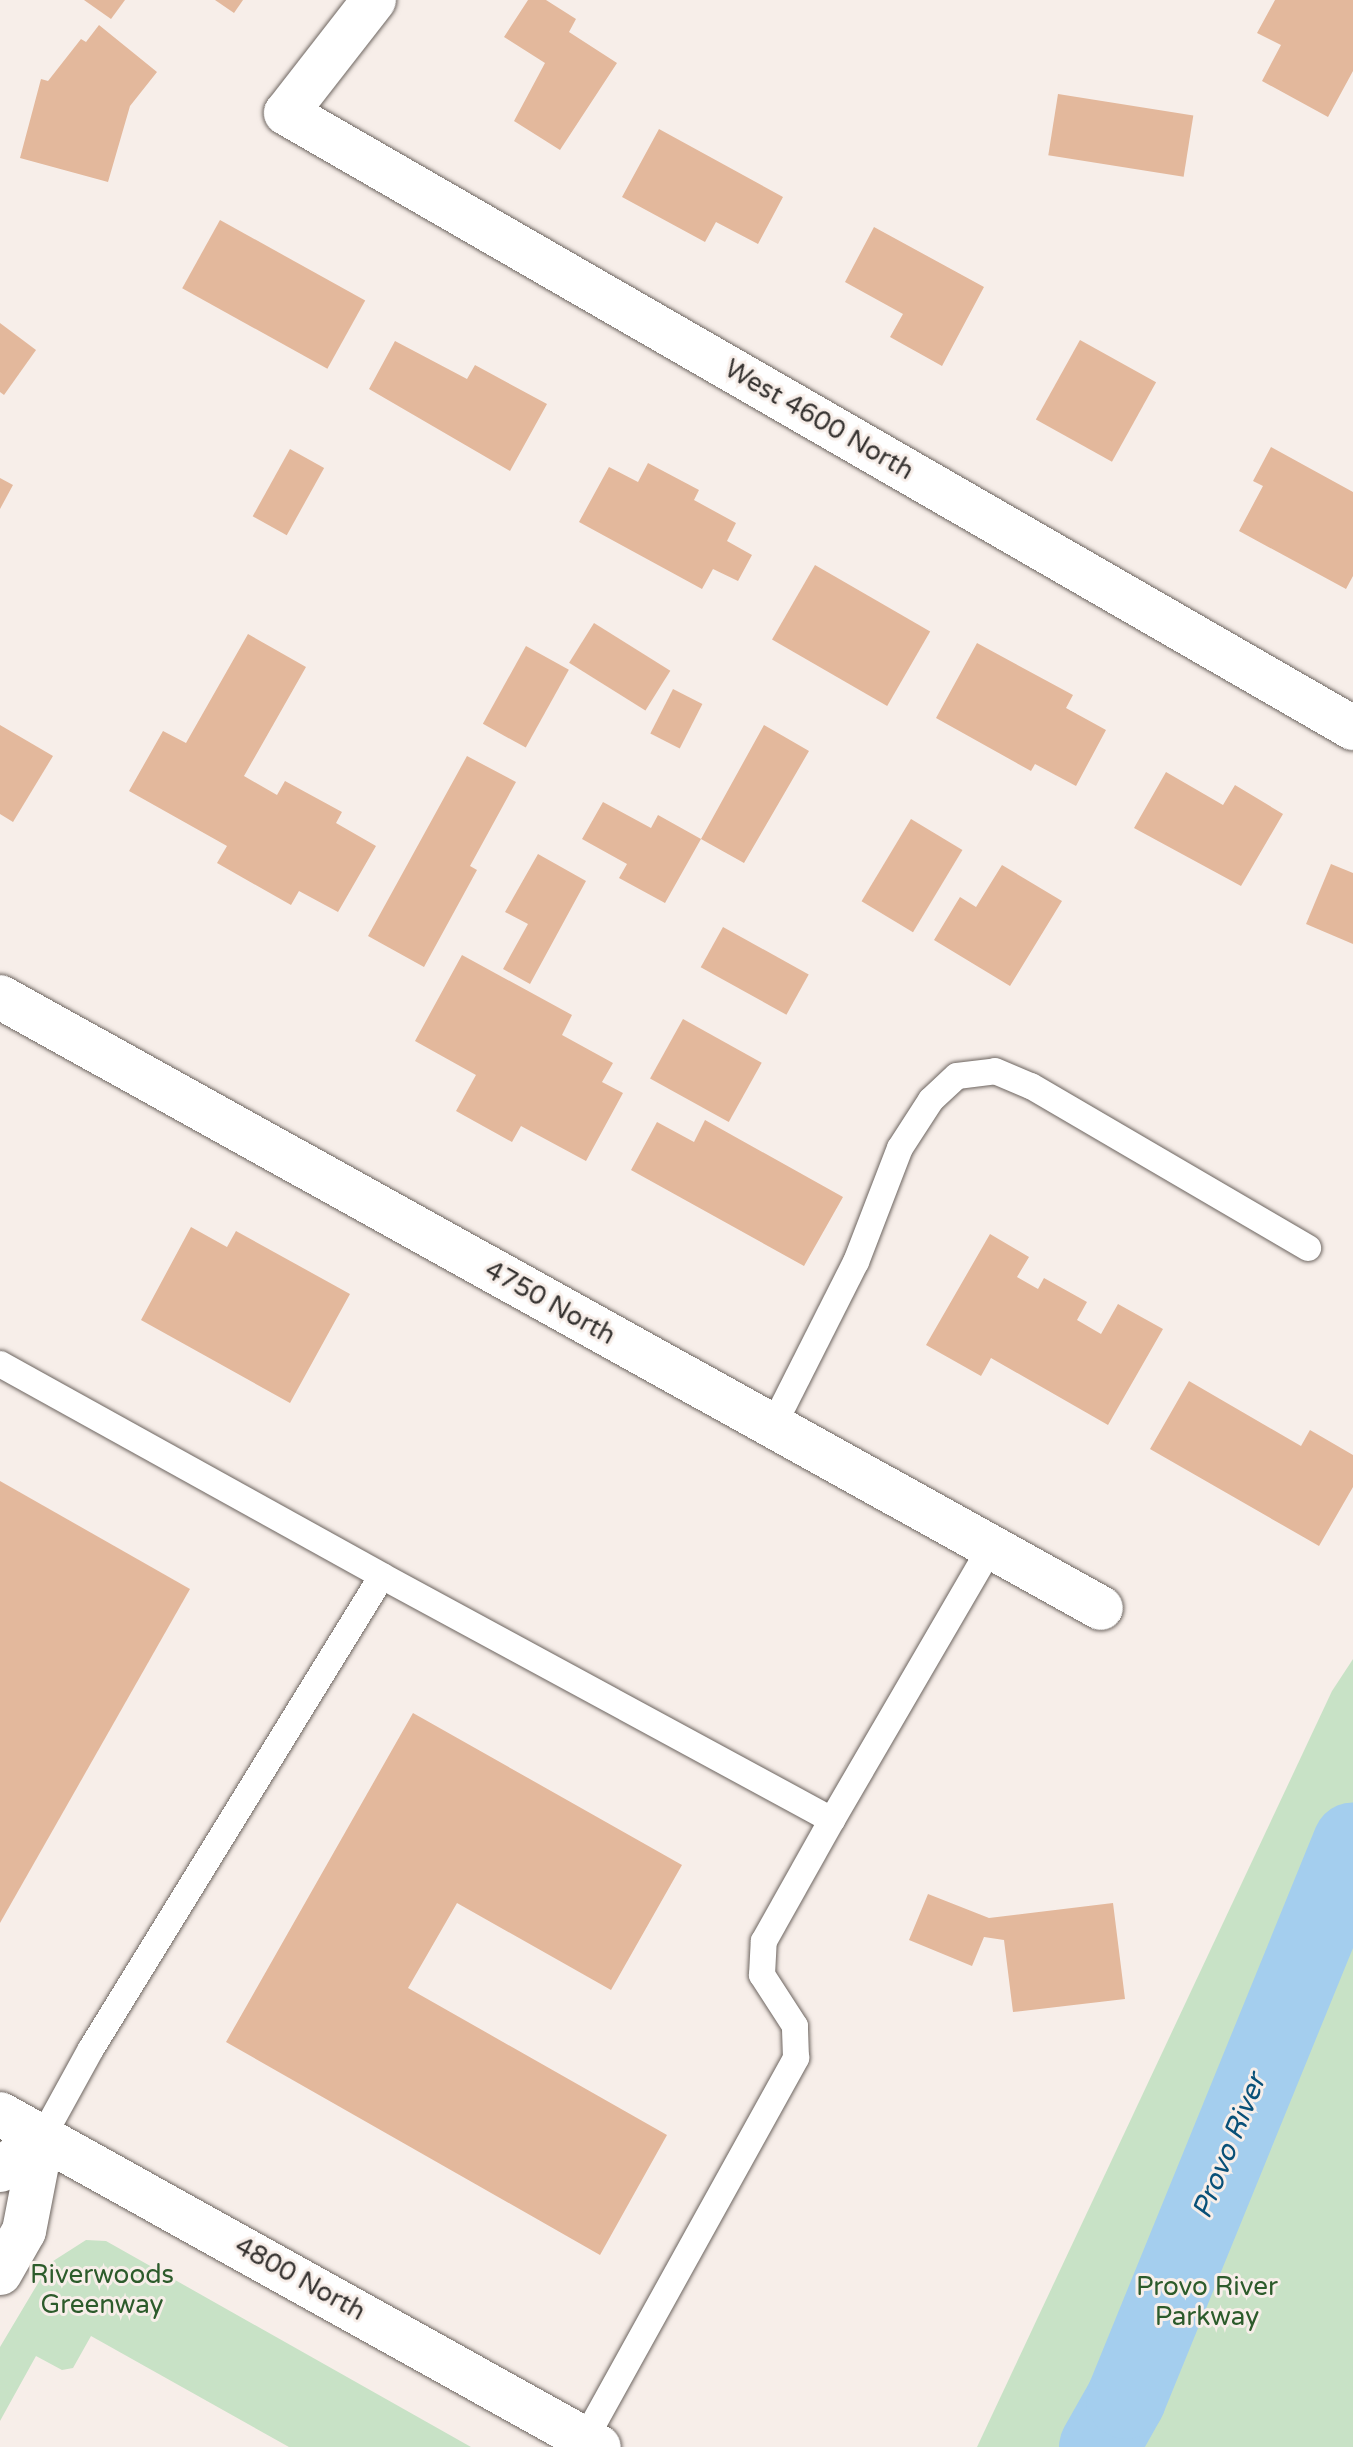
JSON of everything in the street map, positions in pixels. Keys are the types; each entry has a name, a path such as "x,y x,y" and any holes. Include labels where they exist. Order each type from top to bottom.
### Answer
{"street":[{"name":"West 4600 North","path":"374,0 286,113 1353,728"},
{"name":"4750 North","path":"0,997 1101,1608"},
{"name":"4800 North","path":"0,2114 592,2443"},
{"path":"0,2170 42,2138"},
{"path":"0,2273 24,2231 42,2138"}],"lane":[{"path":"773,1426 856,1262 900,1148 931,1100 957,1076 995,1071 1031,1086 1308,1248"},
{"path":"0,1364 832,1820"},
{"path":"592,2443 796,2058 795,2026 762,1975 764,1941 991,1547"},
{"path":"42,2138 91,2049 382,1576"}],"green space":[{"name":"Provo River Parkway","path":"1353,1659 1353,2447 977,2447 1332,1691"},
{"name":"Riverwoods Greenway","path":"86,2240 106,2241 471,2447 289,2447 91,2336 73,2368 62,2370 36,2356 0,2421 0,2347 50,2263"}],"building":[{"path":"84,0 125,0 111,19"},
{"path":"215,0 243,0 234,13"},
{"path":"528,0 546,0 576,19 569,32 617,63 560,150 514,121 545,63 504,37"},
{"path":"1275,0 1353,0 1353,71 1328,117 1262,81 1281,45 1257,33"},
{"path":"99,25 157,72 130,106 108,182 20,158 41,79 48,81 81,39 86,42"},
{"path":"1058,94 1193,115 1184,177 1048,155"},
{"path":"659,129 783,197 758,244 716,222 705,242 622,197"},
{"path":"220,220 365,300 327,369 182,288"},
{"path":"874,227 984,287 942,366 890,337 903,314 845,282"},
{"path":"0,323 36,350 4,395 0,392"},
{"path":"1080,340 1156,382 1112,462 1036,420"},
{"path":"395,341 467,379 475,365 547,404 510,471 369,389"},
{"path":"1271,447 1353,492 1353,576 1346,589 1239,531 1263,486 1253,481"},
{"path":"290,449 324,468 287,535 253,516"},
{"path":"648,463 699,490 694,500 736,523 727,541 752,555 738,581 713,569 702,589 579,522 609,467 638,482"},
{"path":"0,478 13,485 0,509"},
{"path":"815,565 930,632 887,706 772,639"},
{"path":"594,623 670,671 645,711 569,663"},
{"path":"248,634 306,667 244,776 277,795 285,781 342,812 336,823 376,846 338,912 299,891 291,905 217,863 227,846 129,791 163,731 186,743"},
{"path":"977,643 1073,695 1066,708 1106,730 1076,786 1035,764 1031,771 936,718"},
{"path":"526,646 569,670 526,748 483,724"},
{"path":"673,689 702,704 680,749 650,734"},
{"path":"0,725 53,756 13,822 0,814"},
{"path":"764,725 809,751 744,863 701,839"},
{"path":"467,756 516,782 470,866 477,870 424,967 368,936"},
{"path":"1166,772 1223,805 1235,785 1283,814 1241,886 1134,828"},
{"path":"603,802 651,828 658,815 701,839 665,903 619,878 627,864 582,839"},
{"path":"911,819 962,850 913,932 862,901"},
{"path":"538,854 586,881 530,984 503,969 528,924 505,912"},
{"path":"1331,864 1353,873 1353,944 1306,924"},
{"path":"1002,865 1062,901 1010,986 934,940 960,897 976,907"},
{"path":"723,927 809,975 786,1015 701,967"},
{"path":"462,955 572,1015 562,1035 613,1063 602,1082 623,1093 586,1161 521,1126 512,1142 456,1111 476,1075 415,1041"},
{"path":"683,1019 762,1063 729,1122 650,1078"},
{"path":"705,1120 843,1197 804,1266 631,1170 657,1122 694,1142"},
{"path":"191,1227 227,1247 236,1231 350,1294 290,1403 141,1320"},
{"path":"990,1234 1029,1257 1017,1277 1038,1289 1044,1278 1087,1302 1077,1320 1101,1334 1118,1304 1163,1329 1108,1425 991,1358 981,1376 926,1345"},
{"path":"1189,1381 1301,1446 1310,1430 1353,1455 1353,1487 1319,1546 1150,1449"},
{"path":"0,1481 190,1589 0,1923"},
{"path":"413,1713 682,1865 611,1990 457,1903 408,1988 667,2135 600,2255 226,2042"},
{"path":"928,1894 989,1918 1113,1903 1125,1999 1013,2012 1004,1940 984,1937 972,1966 909,1940"}],"waterway":[{"name":"Provo River","path":"1099,2447 1126,2399 1353,1842"}]}
